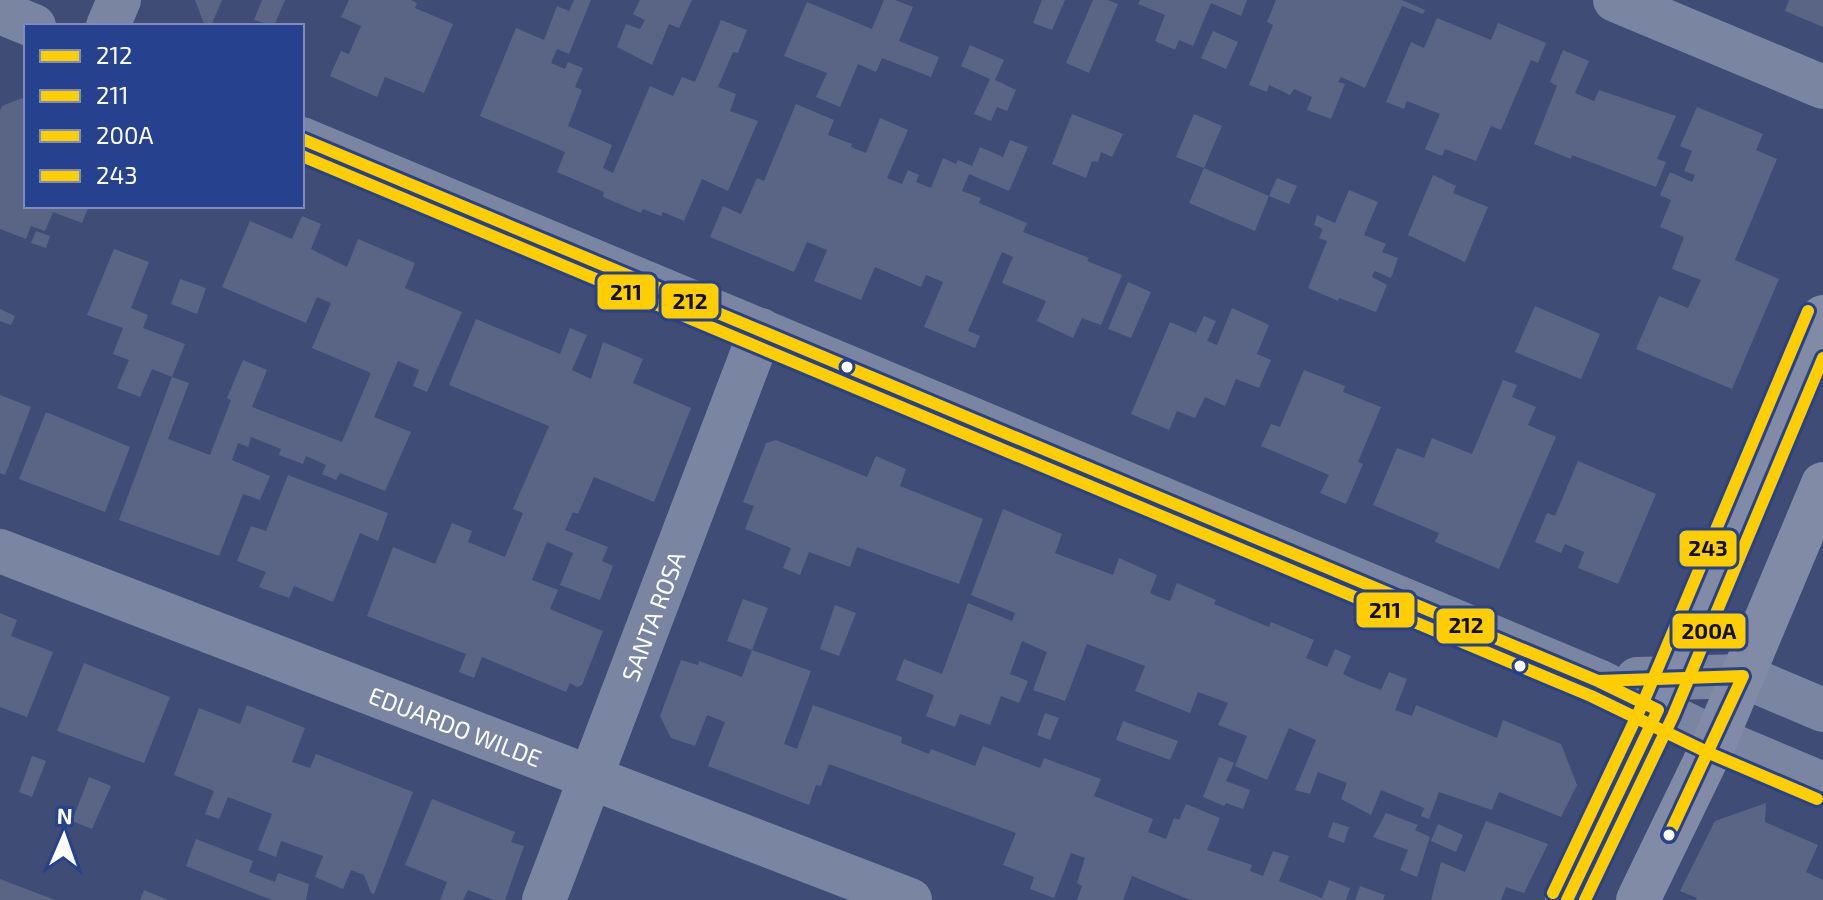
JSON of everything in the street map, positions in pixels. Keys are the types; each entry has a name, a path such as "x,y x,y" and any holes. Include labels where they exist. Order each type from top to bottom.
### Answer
{"main road":[{"path":"1567,900 1664,694 1823,317"},
{"path":"1638,900 1716,739 1823,484"}],"street":[{"path":"109,24 119,0"},
{"path":"1615,0 1823,87"},
{"path":"0,12 29,24"},
{"path":"304,140 1598,681 1664,694 1743,676 1823,710"},
{"name":"SANTA ROSA","path":"544,900 761,330"},
{"name":"EDUARDO WILDE","path":"0,551 910,900"},
{"path":"1664,694 1716,739 1823,784"}],"building":[{"path":"195,0 222,0 212,24 204,24"},
{"path":"262,0 285,0 275,24 254,20"},
{"path":"349,0 411,0 417,3 415,8 453,24 424,93 385,77 377,97 330,76 341,51 349,54 361,26 341,17"},
{"path":"574,0 591,0 569,54 557,49 551,63 565,69 568,62 583,68 575,87 582,90 568,126 612,145 603,168 613,173 650,86 673,96 682,77 695,82 721,20 747,30 738,53 733,52 718,87 736,94 730,111 758,121 728,191 702,179 684,221 663,212 661,216 643,209 641,213 603,197 604,192 557,172 565,152 480,116 516,28 544,40 557,6 569,11"},
{"path":"640,0 692,0 679,28 669,24 652,65 617,47 626,24 640,29 645,20 633,14"},
{"path":"884,0 895,0 913,7 899,41 939,57 931,77 882,58 876,72 858,64 840,107 816,97 827,73 784,56 807,2 872,29"},
{"path":"1042,0 1065,0 1052,30 1033,23"},
{"path":"1093,0 1118,4 1089,73 1066,63"},
{"path":"1140,0 1247,0 1241,16 1211,3 1193,46 1179,40 1175,50 1155,41 1165,15 1138,4"},
{"path":"1276,0 1402,0 1425,10 1423,14 1402,6 1365,88 1341,77 1338,82 1345,84 1331,119 1307,110 1312,97 1294,89 1290,95 1269,85 1267,92 1249,85 1273,25 1267,22"},
{"path":"1789,0 1823,0 1823,27 1785,11"},
{"path":"1437,18 1491,40 1498,23 1546,43 1538,63 1531,60 1501,130 1491,126 1476,161 1445,149 1442,156 1425,149 1440,114 1407,101 1404,109 1386,102 1411,42 1424,48"},
{"path":"1213,31 1238,42 1226,69 1201,58"},
{"path":"970,45 1004,60 995,80 1016,90 1007,111 997,107 991,121 974,114 990,79 961,66"},
{"path":"1563,50 1589,61 1575,93 1594,101 1599,90 1676,116 1657,159 1666,162 1656,187 1534,144 1557,86 1550,82"},
{"path":"24,99 24,208 88,208 82,223 53,212 45,231 31,226 26,239 0,229 2,106"},
{"path":"796,104 834,120 828,135 866,153 880,118 908,130 887,178 902,184 908,170 919,175 916,182 931,188 943,158 972,166 980,147 1003,157 1010,140 1028,147 1009,191 969,174 962,191 981,198 979,203 1027,223 1023,232 1089,258 1087,261 1122,275 1101,325 1082,318 1073,338 1037,321 1046,301 1002,283 1013,257 1002,252 968,331 980,336 975,348 924,327 943,282 926,275 921,287 875,267 861,300 814,281 827,250 807,242 794,272 710,237 723,206 741,214 757,178 764,181"},
{"path":"1697,107 1763,134 1756,150 1777,159 1735,260 1779,279 1732,389 1636,349 1659,296 1688,308 1701,280 1672,269 1684,237 1660,227 1671,200 1660,195 1670,172 1692,182 1695,175 1684,171 1692,151 1680,146"},
{"path":"1072,114 1123,134 1112,157 1101,152 1098,162 1092,161 1086,178 1052,164"},
{"path":"1194,114 1222,126 1204,168 1176,157"},
{"path":"1204,168 1269,196 1255,231 1189,203"},
{"path":"1433,175 1456,186 1453,193 1488,207 1465,262 1408,235"},
{"path":"1277,178 1297,186 1289,204 1269,196"},
{"path":"1349,190 1378,202 1364,235 1386,244 1382,252 1398,258 1391,278 1375,271 1373,274 1372,277 1387,285 1376,312 1308,288 1327,241 1319,238 1323,229 1314,225 1317,215 1335,223"},
{"path":"302,216 321,224 311,249 347,267 358,239 415,263 405,288 462,312 427,392 413,386 419,370 398,361 374,417 411,432 385,491 340,473 336,480 322,474 326,465 306,456 303,464 279,455 281,449 251,437 248,447 238,443 232,460 270,476 260,500 243,494 219,556 119,520 172,377 189,383 168,439 210,455 231,400 227,398 243,360 267,370 252,407 342,442 371,373 312,348 331,303 317,297 306,323 222,287 250,221 292,239"},
{"path":"36,231 50,236 46,248 31,243"},
{"path":"114,249 149,262 131,308 148,315 143,328 185,344 172,377 152,369 140,397 117,388 129,360 113,354 123,328 87,315"},
{"path":"180,279 206,288 197,314 171,304"},
{"path":"1128,282 1151,292 1131,338 1108,329"},
{"path":"1535,306 1600,334 1581,379 1515,352"},
{"path":"1232,308 1269,325 1257,354 1271,360 1259,388 1236,379 1225,406 1205,397 1195,418 1177,411 1169,430 1131,414 1170,322 1196,333 1204,316 1216,321 1207,341 1217,345"},
{"path":"0,309 15,316 11,325 0,321"},
{"path":"476,319 560,354 570,328 587,335 572,370 591,379 603,342 643,359 633,383 691,408 654,502 594,477 578,514 573,512 565,530 608,547 602,561 613,566 600,600 560,585 573,553 547,542 532,580 558,590 550,609 603,631 582,685 577,687 570,683 566,692 482,657 474,678 459,672 466,654 367,616 393,547 435,564 452,523 472,531 468,542 505,557 523,513 513,509 549,426 449,385"},
{"path":"1304,370 1345,386 1343,392 1381,407 1358,462 1363,464 1346,504 1320,493 1329,475 1261,446 1271,424 1280,427"},
{"path":"1503,380 1517,385 1512,397 1536,407 1528,425 1556,437 1499,569 1435,542 1439,533 1373,505 1397,448 1424,458 1432,438 1472,454"},
{"path":"0,395 31,407 5,475 0,473"},
{"path":"46,412 130,447 105,512 19,479"},
{"path":"776,440 867,477 876,456 906,469 900,486 983,519 959,584 857,547 850,567 809,552 800,575 783,568 791,548 745,529 754,506 743,502 766,443"},
{"path":"1578,461 1656,494 1618,584 1578,568 1584,552 1565,544 1561,553 1535,542 1547,513 1555,516"},
{"path":"288,475 388,513 378,541 360,533 333,602 294,586 289,598 259,587 266,572 237,561 251,526 266,531"},
{"path":"1003,509 1062,534 1055,553 1113,575 1119,558 1157,575 1150,593 1159,597 1170,601 1177,583 1216,600 1214,604 1269,627 1271,622 1314,640 1306,658 1327,667 1335,649 1351,656 1343,674 1358,681 1381,690 1389,672 1407,679 1395,710 1412,716 1416,705 1497,738 1503,720 1561,744 1577,785 1561,817 1499,792 1492,810 1439,792 1429,819 1421,816 1424,808 1381,790 1371,815 1341,799 1347,783 1318,772 1310,794 1295,790 1316,740 1289,728 1267,780 1235,766 1247,736 1218,725 1228,703 1198,692 1190,713 1135,691 1145,666 1087,644 1065,701 1033,690 1047,652 1022,641 1010,674 1028,681 1019,703 1001,696 990,725 960,714 955,727 926,716 934,695 896,680 904,659 942,674 968,603 1012,621 1015,613 971,595"},
{"path":"743,599 768,608 752,650 727,641"},
{"path":"835,605 856,613 839,656 820,649"},
{"path":"0,613 17,620 11,636 53,652 27,717 0,707"},
{"path":"752,650 811,671 784,744 797,749 813,705 902,737 901,743 929,754 931,749 975,766 983,746 1040,768 1044,758 1101,779 1094,796 1153,819 1148,832 1166,839 1174,818 1179,820 1186,804 1220,818 1207,850 1252,865 1250,871 1263,876 1273,851 1289,856 1279,881 1322,898 1329,880 1350,888 1346,900 1190,900 1132,876 1123,900 1077,900 1082,886 1077,883 1085,858 1071,853 1054,898 1030,889 1034,877 1003,865 1016,833 829,764 821,786 816,785 809,805 708,766 725,722 707,715 695,746 671,738 660,716 681,660 698,665 699,661 742,677"},
{"path":"84,663 170,697 144,763 57,731"},
{"path":"247,705 305,728 292,762 310,768 316,754 413,792 374,894 364,875 351,870 343,889 315,877 323,856 281,841 276,857 258,850 272,814 228,797 219,819 205,814 214,791 174,775 199,708 240,724"},
{"path":"1045,713 1059,718 1050,740 1037,735"},
{"path":"1123,721 1178,741 1170,760 1116,740"},
{"path":"32,756 46,761 32,797 19,792"},
{"path":"1219,757 1234,763 1226,781 1250,790 1243,809 1226,803 1224,806 1203,797"},
{"path":"89,777 111,786 92,829 72,821"},
{"path":"432,799 515,832 511,842 524,846 505,900 494,900 468,890 463,900 440,900 447,882 405,865"},
{"path":"1766,803 1765,822 1818,845 1806,872 1823,880 1823,900 1696,900 1680,891 1715,821"},
{"path":"1386,813 1418,825 1415,830 1430,837 1417,877 1400,870 1408,850 1373,837"},
{"path":"1486,821 1548,844 1524,893 1506,887 1501,900 1431,900 1441,862 1465,872"},
{"path":"1333,822 1349,827 1344,843 1328,837"},
{"path":"1438,824 1463,835 1456,852 1431,841"},
{"path":"196,839 253,861 249,872 275,882 278,873 309,884 306,900 272,900 186,866"},
{"path":"0,879 42,895 55,900 0,900"},
{"path":"1360,886 1385,895 1383,900 1355,900"},
{"path":"144,890 168,900 140,900"}],"transit line":[{"name":"212","path":"304,140 1598,681 1658,710 1567,900"},
{"name":"211","path":"304,157 1591,696 1709,753 1817,799"},
{"name":"243","path":"1553,893 1643,703 1808,311"},
{"name":"200A","path":"1585,900 1673,716 1823,358"},
{"name":"212","path":"1598,681 1743,676 1669,835"}]}
